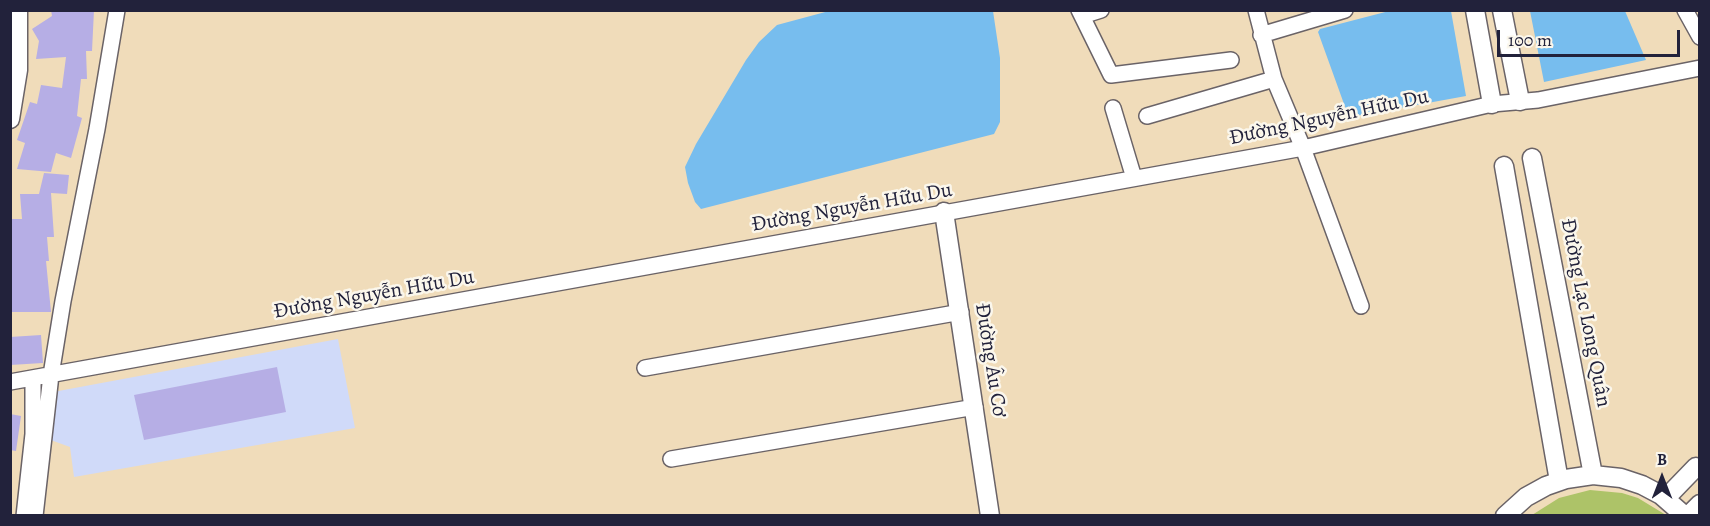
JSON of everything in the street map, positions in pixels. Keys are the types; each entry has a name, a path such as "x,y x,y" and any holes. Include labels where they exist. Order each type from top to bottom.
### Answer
{"main road":[{"path":"10,119 18,10"},
{"path":"1475,10 1492,104"},
{"path":"1503,10 1520,101"},
{"name":"Đường Lạc Long Quân","path":"1532,158 1593,476"},
{"path":"1504,166 1559,481"},
{"name":"Đường Âu Cơ","path":"944,212 961,312 990,516"},
{"path":"1666,498 1696,467"},
{"path":"1505,516 1526,497 1559,481 1593,476 1610,476 1632,481 1666,498 1686,516 1700,504"}],"street":[{"path":"35,516 51,375 117,10"},
{"path":"1101,10 1081,14 1111,75 1231,60"},
{"path":"1256,10 1274,79 1303,148 1361,306"},
{"path":"1261,35 1345,10"},
{"path":"1685,10 1700,38"},
{"name":"Đường Nguyễn Hữu Du","path":"10,382 1303,148 1492,104 1538,100 1700,68"},
{"path":"1147,116 1274,79"},
{"path":"1113,108 1134,178"},
{"path":"645,368 961,312"},
{"path":"24,516 33,434 33,378"},
{"path":"670,459 975,407"}],"shaded area":[{"path":"338,339 355,428 74,477 70,447 48,439 53,392"}],"green space":[{"path":"1590,490 1622,493 1638,498 1666,515 1532,515 1559,498"}],"water":[{"path":"1393,10 1451,11 1466,96 1351,117 1348,115 1318,32 1320,29"},
{"path":"829,11 993,11 1000,58 1000,122 994,134 701,209 695,202 685,167 696,144 746,60 759,42 777,25"},
{"path":"1530,11 1625,11 1646,60 1544,82"}],"building":[{"path":"51,10 94,10 92,51 86,51 87,79 81,79 77,116 82,118 71,158 56,153 51,172 17,169 25,143 17,140 30,102 37,104 41,85 62,88 66,57 36,59 39,41 32,29 52,16"},
{"path":"44,173 69,175 67,194 51,193 54,237 47,237 49,261 46,261 51,312 10,312 10,219 22,219 20,194 39,194"},
{"path":"41,335 43,363 10,365 10,337"},
{"path":"277,367 286,412 144,440 134,395"},
{"path":"10,414 21,416 16,451 10,450"}]}
